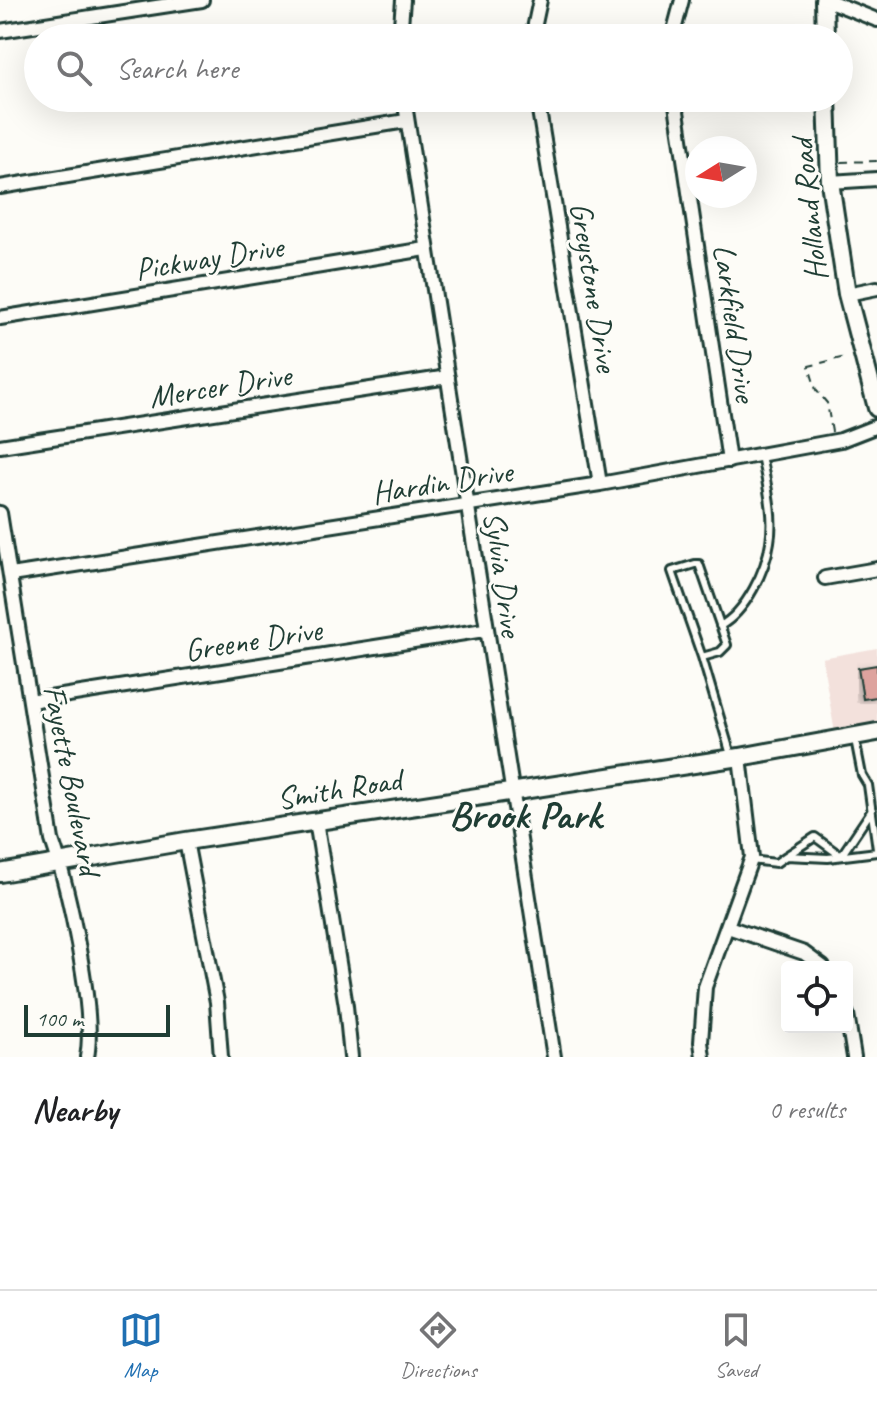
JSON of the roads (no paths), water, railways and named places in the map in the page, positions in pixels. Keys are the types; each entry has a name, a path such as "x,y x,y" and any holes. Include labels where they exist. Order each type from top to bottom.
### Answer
{"main road":[{"path":"825,24 826,0"},
{"name":"Holland Road","path":"827,112 830,182 847,294 877,408"},
{"name":"Smith Road","path":"0,873 510,790 736,758 877,732"}],"street":[{"path":"46,24 202,0"},
{"path":"401,24 403,0"},
{"path":"535,24 540,0"},
{"path":"676,24 682,0"},
{"path":"826,0 877,20"},
{"path":"0,31 24,27"},
{"name":"Sylvia Drive","path":"405,112 468,504 484,630 554,1057"},
{"name":"Greystone Drive","path":"539,112 600,484"},
{"name":"Larkfield Drive","path":"677,112 729,461"},
{"path":"0,187 406,121"},
{"path":"830,182 877,179"},
{"name":"Pickway Drive","path":"0,318 426,249"},
{"path":"847,294 877,288"},
{"name":"Mercer Drive","path":"0,446 448,377"},
{"name":"Hardin Drive","path":"11,575 600,484 834,441 877,426"},
{"name":"Fayette Boulevard","path":"0,513 52,840 61,864 86,1002 87,1057"},
{"path":"825,578 877,569"},
{"name":"Greene Drive","path":"30,701 484,630"},
{"path":"703,1057 701,1042 705,987 751,860 751,824 736,758"},
{"path":"316,821 346,1006 351,1057"},
{"path":"186,841 217,1002 221,1057"},
{"path":"728,927 804,953 815,961"},
{"path":"850,1033 854,1057"}],"lane":[{"path":"720,626 734,618 753,588 770,542 761,455"},
{"path":"702,657 725,649 699,564 672,571 736,758"},
{"path":"786,856 841,856 877,850 872,810 855,736"},
{"path":"841,856 872,810"},
{"path":"751,860 776,863 815,837 841,856"}],"district":[{"name":"Brook Park","path":"525,815"}]}
